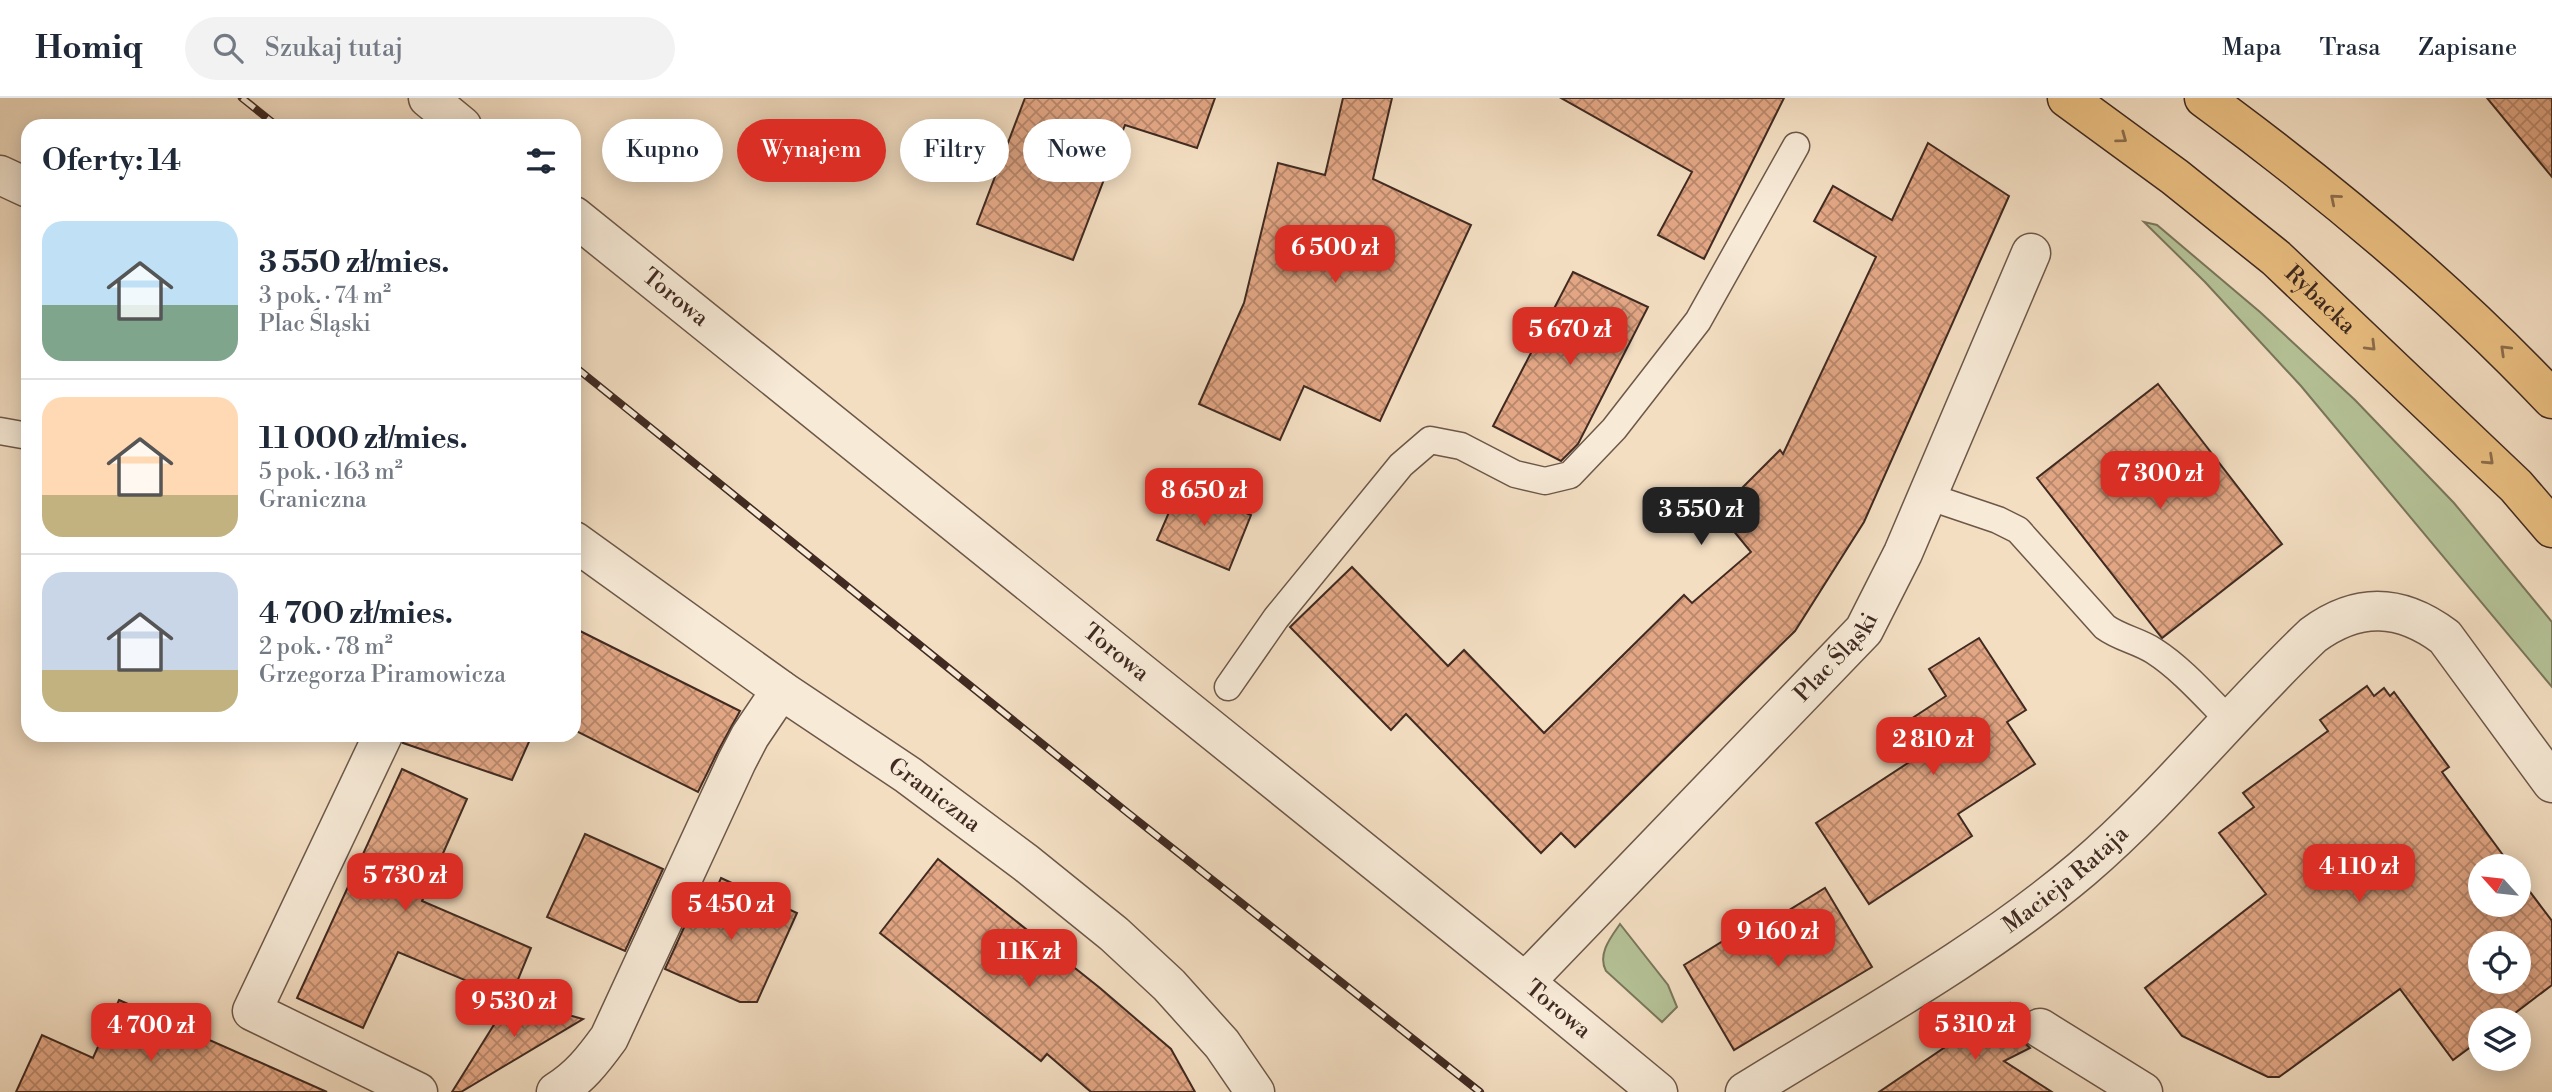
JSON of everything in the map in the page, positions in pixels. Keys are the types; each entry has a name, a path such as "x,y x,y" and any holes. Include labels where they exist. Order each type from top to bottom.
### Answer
{"main road":[{"name":"Rybacka","path":"2067,98 2175,177 2276,258 2516,486 2552,528"},
{"path":"2204,98 2284,156 2409,263 2506,350 2552,399"}],"street":[{"path":"428,98 454,119"},
{"path":"0,175 21,185"},
{"name":"Torowa","path":"581,222 1658,1092"},
{"name":"Plac Śląski","path":"1525,982 1864,630 1903,553 2031,253"},
{"name":"Graniczna","path":"581,546 781,690 908,775 1026,863 1114,934 1169,985 1222,1045 1255,1092"},
{"name":"Macieja Rataja","path":"1745,1092 1988,941 2045,899 2113,840 2313,635 2344,616 2370,611 2392,612 2427,624 2445,637 2552,783"},
{"path":"556,1092 572,1082 592,1063 609,1038 737,761 750,736 781,690"},
{"path":"380,742 252,1011 418,1092"},
{"path":"2040,1027 2143,1092"}],"lane":[{"path":"1228,687 1276,618 1401,465 1430,440 1461,446 1515,474 1545,481 1570,475 1614,429 1698,321 1796,146"},
{"path":"0,431 21,435"},
{"path":"1927,496 1998,520 2018,530 2105,627 2122,638 2151,648 2164,657 2230,720"}],"green space":[{"path":"2144,222 2157,225 2260,312 2355,400 2454,503 2552,622 2552,687 2301,386 2205,282"},
{"path":"1620,924 1668,985 1677,1007 1662,1022 1606,971 1604,952"}],"building":[{"path":"1025,98 1215,98 1197,148 1131,127 1131,119 1023,119 1023,182 1103,182 1073,260 977,224 993,182 1009,182 1009,140"},
{"path":"1343,98 1392,98 1373,179 1471,225 1380,421 1304,386 1280,440 1199,404 1244,303 1278,163 1325,175"},
{"path":"1561,98 1784,98 1704,259 1658,235 1692,172"},
{"path":"2487,98 2552,98 2552,177"},
{"path":"1928,143 2009,196 1864,522 1795,631 1575,847 1561,833 1541,853 1406,714 1391,730 1290,627 1352,567 1448,666 1464,650 1544,733 1684,595 1692,603 1751,552 1718,512 1780,450 1783,454 1876,257 1814,221 1833,186 1892,220"},
{"path":"1573,272 1648,307 1578,444 1561,461 1493,426"},
{"path":"2158,384 2282,544 2162,638 2037,478"},
{"path":"1180,487 1251,515 1229,570 1157,540"},
{"path":"581,632 740,711 698,792 581,734"},
{"path":"1979,638 2026,710 2007,722 2035,764 1958,814 1972,836 1869,904 1816,823 1911,761 1891,732 1946,696 1929,669"},
{"path":"2367,686 2374,696 2384,688 2390,696 2394,692 2449,767 2442,772 2502,854 2468,854 2468,917 2531,917 2531,893 2552,921 2552,985 2522,1008 2468,1008 2468,1049 2453,1060 2400,989 2279,1077 2268,1077 2182,1036 2145,988 2266,894 2219,833 2254,807 2243,793 2328,731 2320,720"},
{"path":"403,742 529,742 512,780"},
{"path":"402,769 467,799 422,901 531,948 510,999 398,952 363,1028 297,998"},
{"path":"585,834 663,869 625,951 547,917"},
{"path":"938,859 1100,988 1171,1049 1195,1092 1091,1092 1047,1054 1041,1061 880,933"},
{"path":"721,878 797,913 757,1002 740,1002 665,969 703,886 715,892"},
{"path":"1825,888 1872,967 1734,1050 1684,965 1728,938 1732,945"},
{"path":"510,999 583,1019 461,1092 452,1092"},
{"path":"119,1000 327,1092 16,1092 42,1035 93,1058"},
{"path":"2010,1003 2020,1020 2020,1038 2030,1048 2004,1061 2052,1092 1879,1092"}],"railway":[{"path":"242,98 268,119"},
{"path":"581,372 1128,813 1480,1092"}]}
